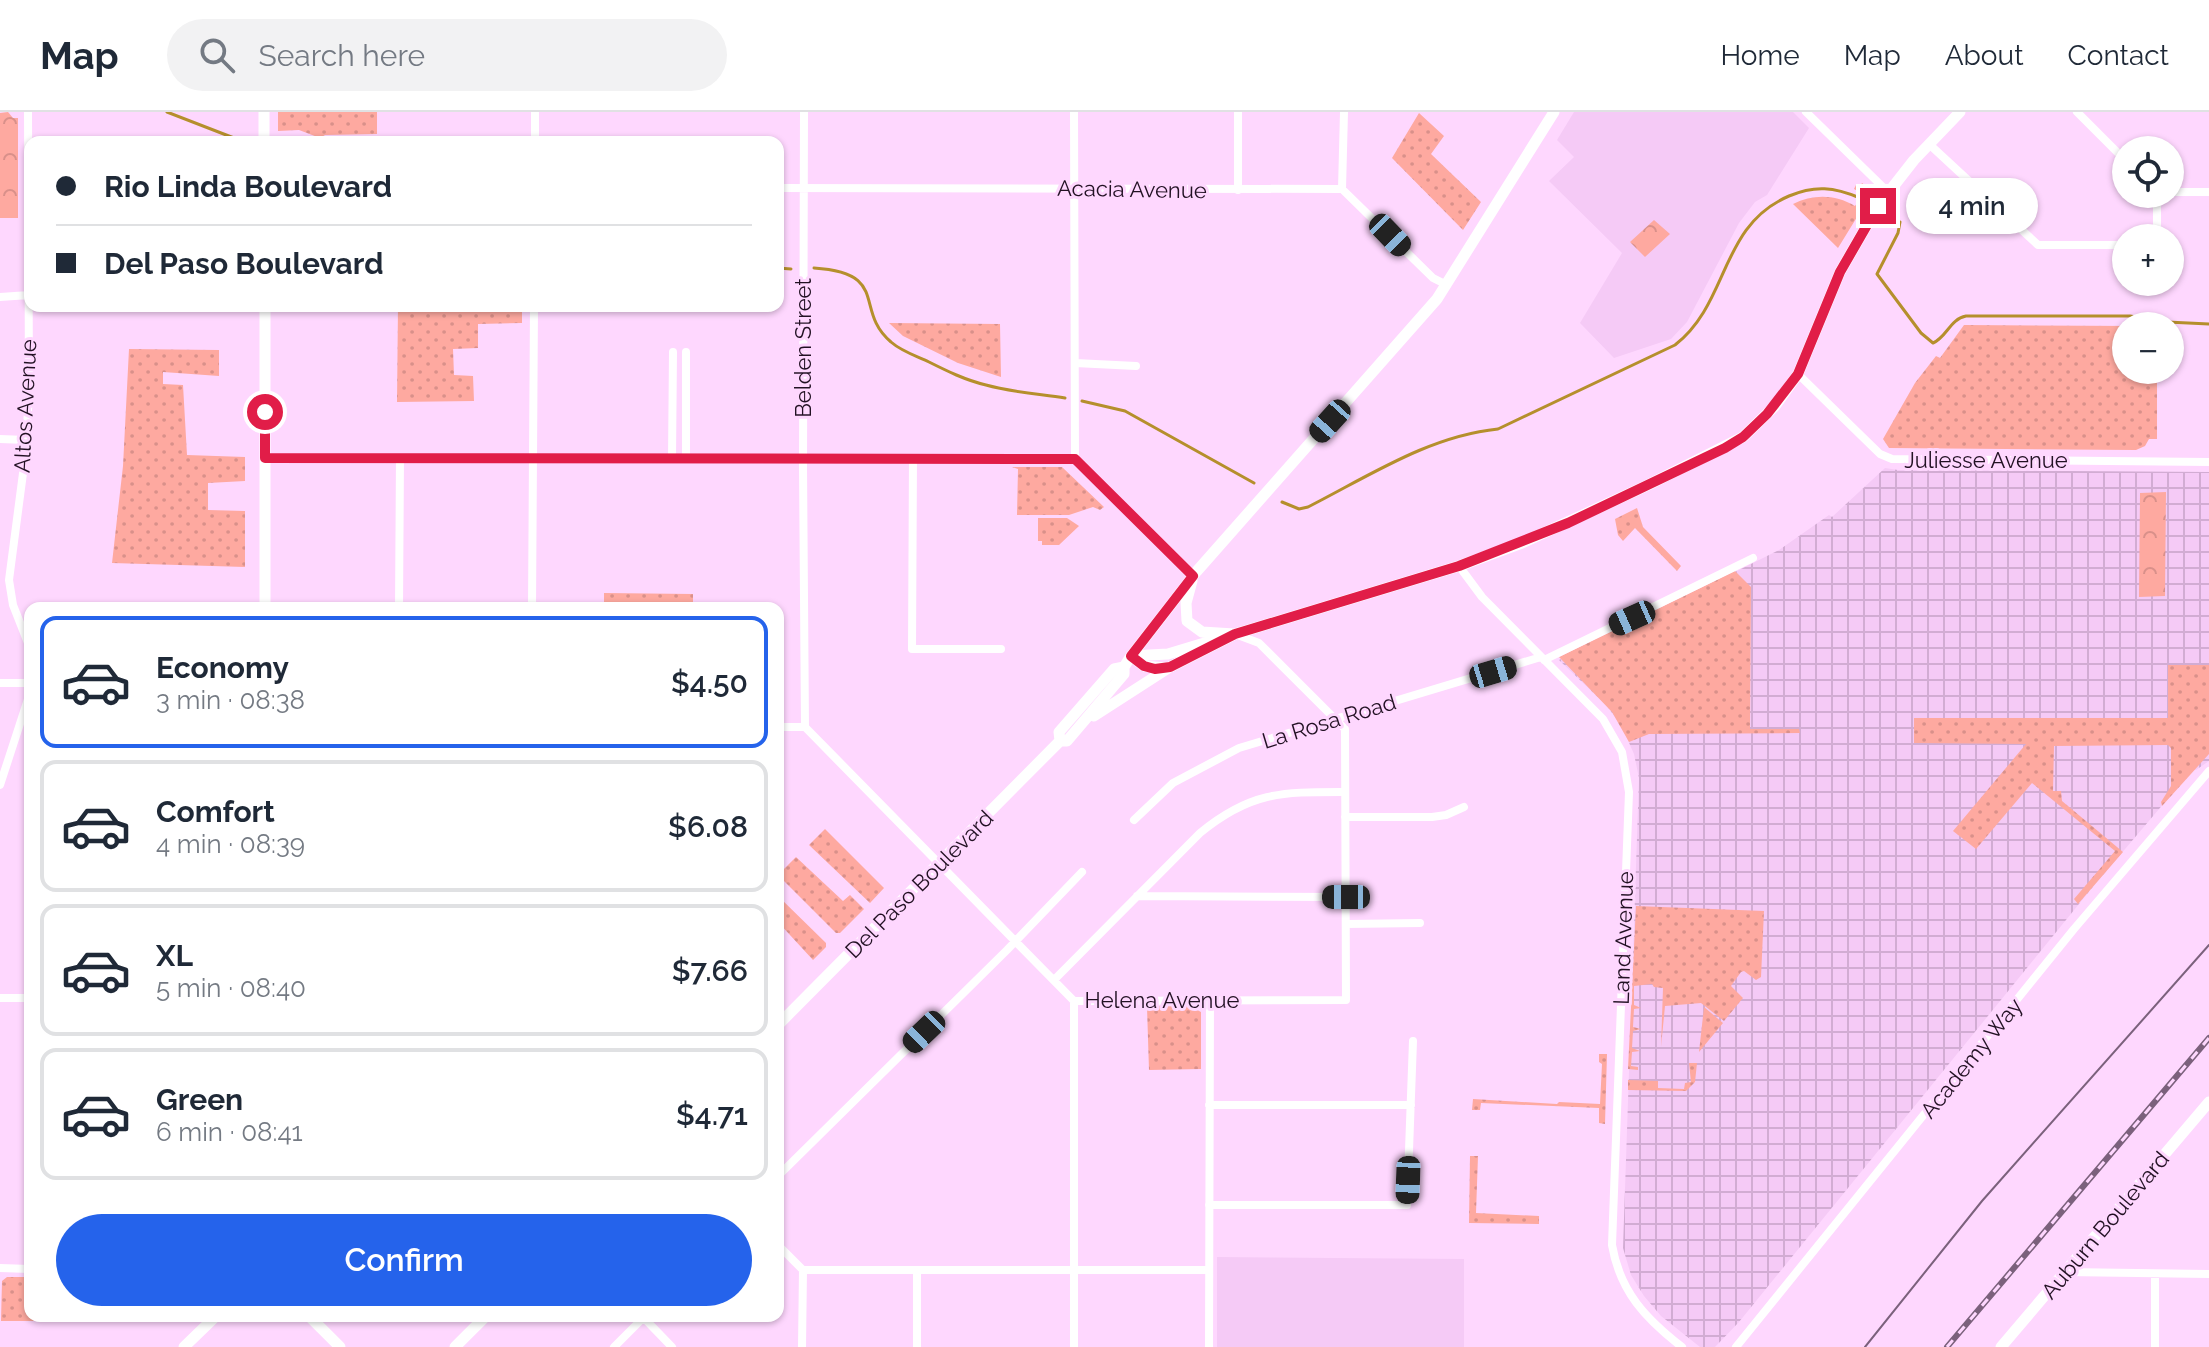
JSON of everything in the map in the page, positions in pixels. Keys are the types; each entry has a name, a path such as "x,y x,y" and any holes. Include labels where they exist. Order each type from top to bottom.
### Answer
{"main road":[{"path":"264,112 264,136"},
{"path":"1554,112 1447,285 1193,576 1128,661 1124,674 1078,729 1067,741 1060,741 1059,732 1114,669 1128,661 1168,654 1459,566 1574,520 1743,437 1767,414 1798,374 1844,264 1888,192 1960,112"},
{"path":"265,312 265,602"},
{"path":"1193,576 1186,603 1187,621 1202,632 1235,634"},
{"path":"1078,729 1170,667 1235,634"},
{"path":"1128,661 1155,669 1170,667"},
{"name":"Del Paso Boulevard","path":"784,1019 1060,741"},
{"name":"Auburn Boulevard","path":"2001,1347 2209,1102"},
{"path":"184,1347 210,1322"},
{"path":"315,1322 340,1347"},
{"path":"455,1347 480,1322"}],"street":[{"name":"Altos Avenue","path":"28,112 28,136"},
{"path":"535,112 535,136"},
{"name":"Belden Street","path":"804,112 805,727"},
{"path":"1074,112 1075,459"},
{"path":"1238,112 1238,190"},
{"path":"1344,112 1342,189 1433,278 1447,285"},
{"path":"1806,112 1888,192"},
{"path":"2077,112 2112,147"},
{"path":"1929,144 2038,245 2112,245"},
{"name":"Acacia Avenue","path":"784,188 1342,189"},
{"path":"2184,192 2209,192"},
{"path":"0,297 24,295"},
{"name":"Altos Avenue","path":"24,633 13,605 9,580 26,440 29,312"},
{"path":"532,602 534,312"},
{"path":"672,458 673,352"},
{"path":"686,352 686,458"},
{"path":"1075,363 1136,366"},
{"path":"673,365 686,366"},
{"name":"Juliesse Avenue","path":"1798,374 1880,454 1892,459 2209,462"},
{"path":"0,439 26,440"},
{"path":"265,458 1075,459 1193,576"},
{"path":"399,602 400,458"},
{"path":"913,458 912,649 1001,649"},
{"path":"0,556 11,557"},
{"name":"La Rosa Road","path":"1134,820 1173,783 1239,748 1543,658 1753,558"},
{"name":"Land Avenue","path":"1459,566 1482,597 1603,719 1618,743 1626,766 1629,792 1612,1245 1620,1278 1633,1302 1651,1322 1682,1347"},
{"path":"1235,634 1259,643 1345,729 1346,924 1420,923"},
{"path":"0,683 24,683"},
{"path":"0,785 24,711"},
{"path":"784,727 805,727"},
{"name":"Helena Avenue","path":"805,727 1074,1001 1346,1000 1346,924"},
{"name":"Academy Way","path":"1736,1347 2074,929 2209,771"},
{"path":"1054,980 1200,833 1242,805 1288,792 1345,792"},
{"path":"1345,817 1432,817 1464,807"},
{"path":"784,1170 1082,872"},
{"path":"1137,896 1346,897"},
{"path":"0,998 24,998"},
{"path":"1209,1347 1210,1000"},
{"path":"1074,1001 1074,1347"},
{"path":"1209,1205 1407,1205 1413,1041"},
{"path":"1209,1105 1411,1105"},
{"path":"784,1251 803,1270 1209,1270"},
{"path":"0,1268 24,1269"},
{"path":"802,1347 803,1270"},
{"path":"917,1270 917,1347"},
{"path":"2065,1272 2209,1274"},
{"path":"2155,1274 2155,1347"},
{"path":"614,1347 637,1322"},
{"path":"647,1322 672,1347"}],"shaded area":[{"path":"1574,112 1793,112 1809,128 1767,195 1755,202 1739,223 1687,322 1671,339 1614,358 1580,323 1622,253 1549,181 1574,157 1557,140"},
{"path":"1885,468 2209,472 2209,761 2193,769 2092,888 1739,1322 1715,1347 1700,1347 1661,1316 1644,1296 1631,1275 1623,1248 1639,778 1634,754 1622,727 1607,706 1559,660 1779,550 1829,515 1832,517"},
{"path":"1217,1257 1464,1259 1464,1347 1217,1347"}],"green space":[{"path":"8,112 13,118 18,118 18,218 0,218 0,113"},
{"path":"278,112 377,112 377,134 315,136 299,130 278,131"},
{"path":"1419,113 1444,136 1431,154 1481,202 1463,230 1392,158"},
{"path":"1862,183 1869,188 1870,196 1838,248 1793,204 1808,198 1824,197 1840,199 1855,206 1863,194 1854,189"},
{"path":"1654,220 1670,234 1645,257 1630,242"},
{"path":"398,312 522,312 522,323 478,324 478,348 453,349 454,375 473,376 474,401 397,402"},
{"path":"889,323 1000,324 1001,377 958,363 903,336"},
{"path":"1964,325 2112,326 2112,384 2157,384 2157,439 2149,439 2145,446 2136,450 1889,448 1883,439 1915,383 1936,356 1940,358"},
{"path":"129,349 219,350 219,376 163,372 163,384 183,385 187,455 245,457 245,481 208,483 208,510 245,511 245,567 112,563 123,466"},
{"path":"1012,467 1062,467 1104,507 1100,510 1093,507 1069,515 1017,515 1018,469"},
{"path":"2166,492 2165,596 2139,597 2140,493"},
{"path":"1637,508 1643,527 1681,566 1677,571 1635,528 1623,541 1618,535 1615,519"},
{"path":"1038,518 1067,518 1079,526 1059,545 1042,545 1042,541 1038,541"},
{"path":"1735,571 1751,587 1750,729 1799,729 1800,733 1649,734 1629,742 1612,712 1559,657"},
{"path":"604,593 693,594 693,602 604,602"},
{"path":"2168,665 2209,665 2209,754 2162,806 2161,802 2171,786 2171,748 2168,745 2054,746 2053,791 2061,791 2062,801 2123,852 2078,904 2074,899 2115,851 2032,783 1976,849 1953,831 2026,744 1914,743 1914,718 2168,718"},
{"path":"825,829 884,888 870,903 809,845"},
{"path":"796,857 843,901 850,895 864,909 840,933 836,933 784,881 784,869"},
{"path":"784,902 826,943 826,947 813,960 784,929"},
{"path":"1636,906 1764,911 1761,977 1756,980 1741,972 1731,986 1743,998 1724,1021 1701,1003 1665,1006 1661,1047 1663,988 1652,984 1634,986 1634,1005 1641,1008 1634,1009 1633,1027 1641,1029 1633,1031 1632,1048 1640,1051 1632,1052 1631,1066 1638,1067 1638,1070 1628,1069"},
{"path":"1188,1005 1201,1012 1201,1069 1149,1070 1147,1007"},
{"path":"1704,1007 1723,1023 1699,1052"},
{"path":"1599,1054 1607,1054 1605,1124 1599,1123 1599,1108 1481,1103 1480,1110 1472,1110 1473,1099 1600,1104 1602,1064"},
{"path":"1689,1063 1697,1063 1695,1082 1686,1091 1628,1090 1628,1080 1658,1081 1658,1088 1684,1089 1685,1083 1691,1082"},
{"path":"1470,1156 1478,1156 1476,1213 1539,1216 1539,1224 1469,1223"},
{"path":"7,1277 24,1277 24,1321 1,1321 2,1281"}],"waterway":[{"path":"167,112 229,136"},
{"path":"1282,502 1299,509 1308,507 1400,459 1448,440 1498,429 1675,345 1706,308 1737,245 1749,226 1766,209 1798,192 1816,189 1833,190 1860,198"},
{"path":"1900,222 1898,233 1877,274 1921,333 1933,343 1956,321 1966,316 2130,316 2209,324"},
{"path":"784,268 791,269"},
{"path":"814,268 838,271 862,285 880,330 904,351 978,383 1065,398"},
{"path":"1082,401 1125,411 1254,483"}],"tram line":[{"path":"1865,1347 1982,1201 2209,945"}],"railway":[{"path":"1947,1347 2209,1038"}],"route":[{"path":"265,412 265,458 1075,459 1193,576 1131,656 1144,666 1155,669 1170,667 1235,634 1459,566 1522,543 1616,501 1743,437 1783,396 1798,374 1840,272 1878,206"}]}
